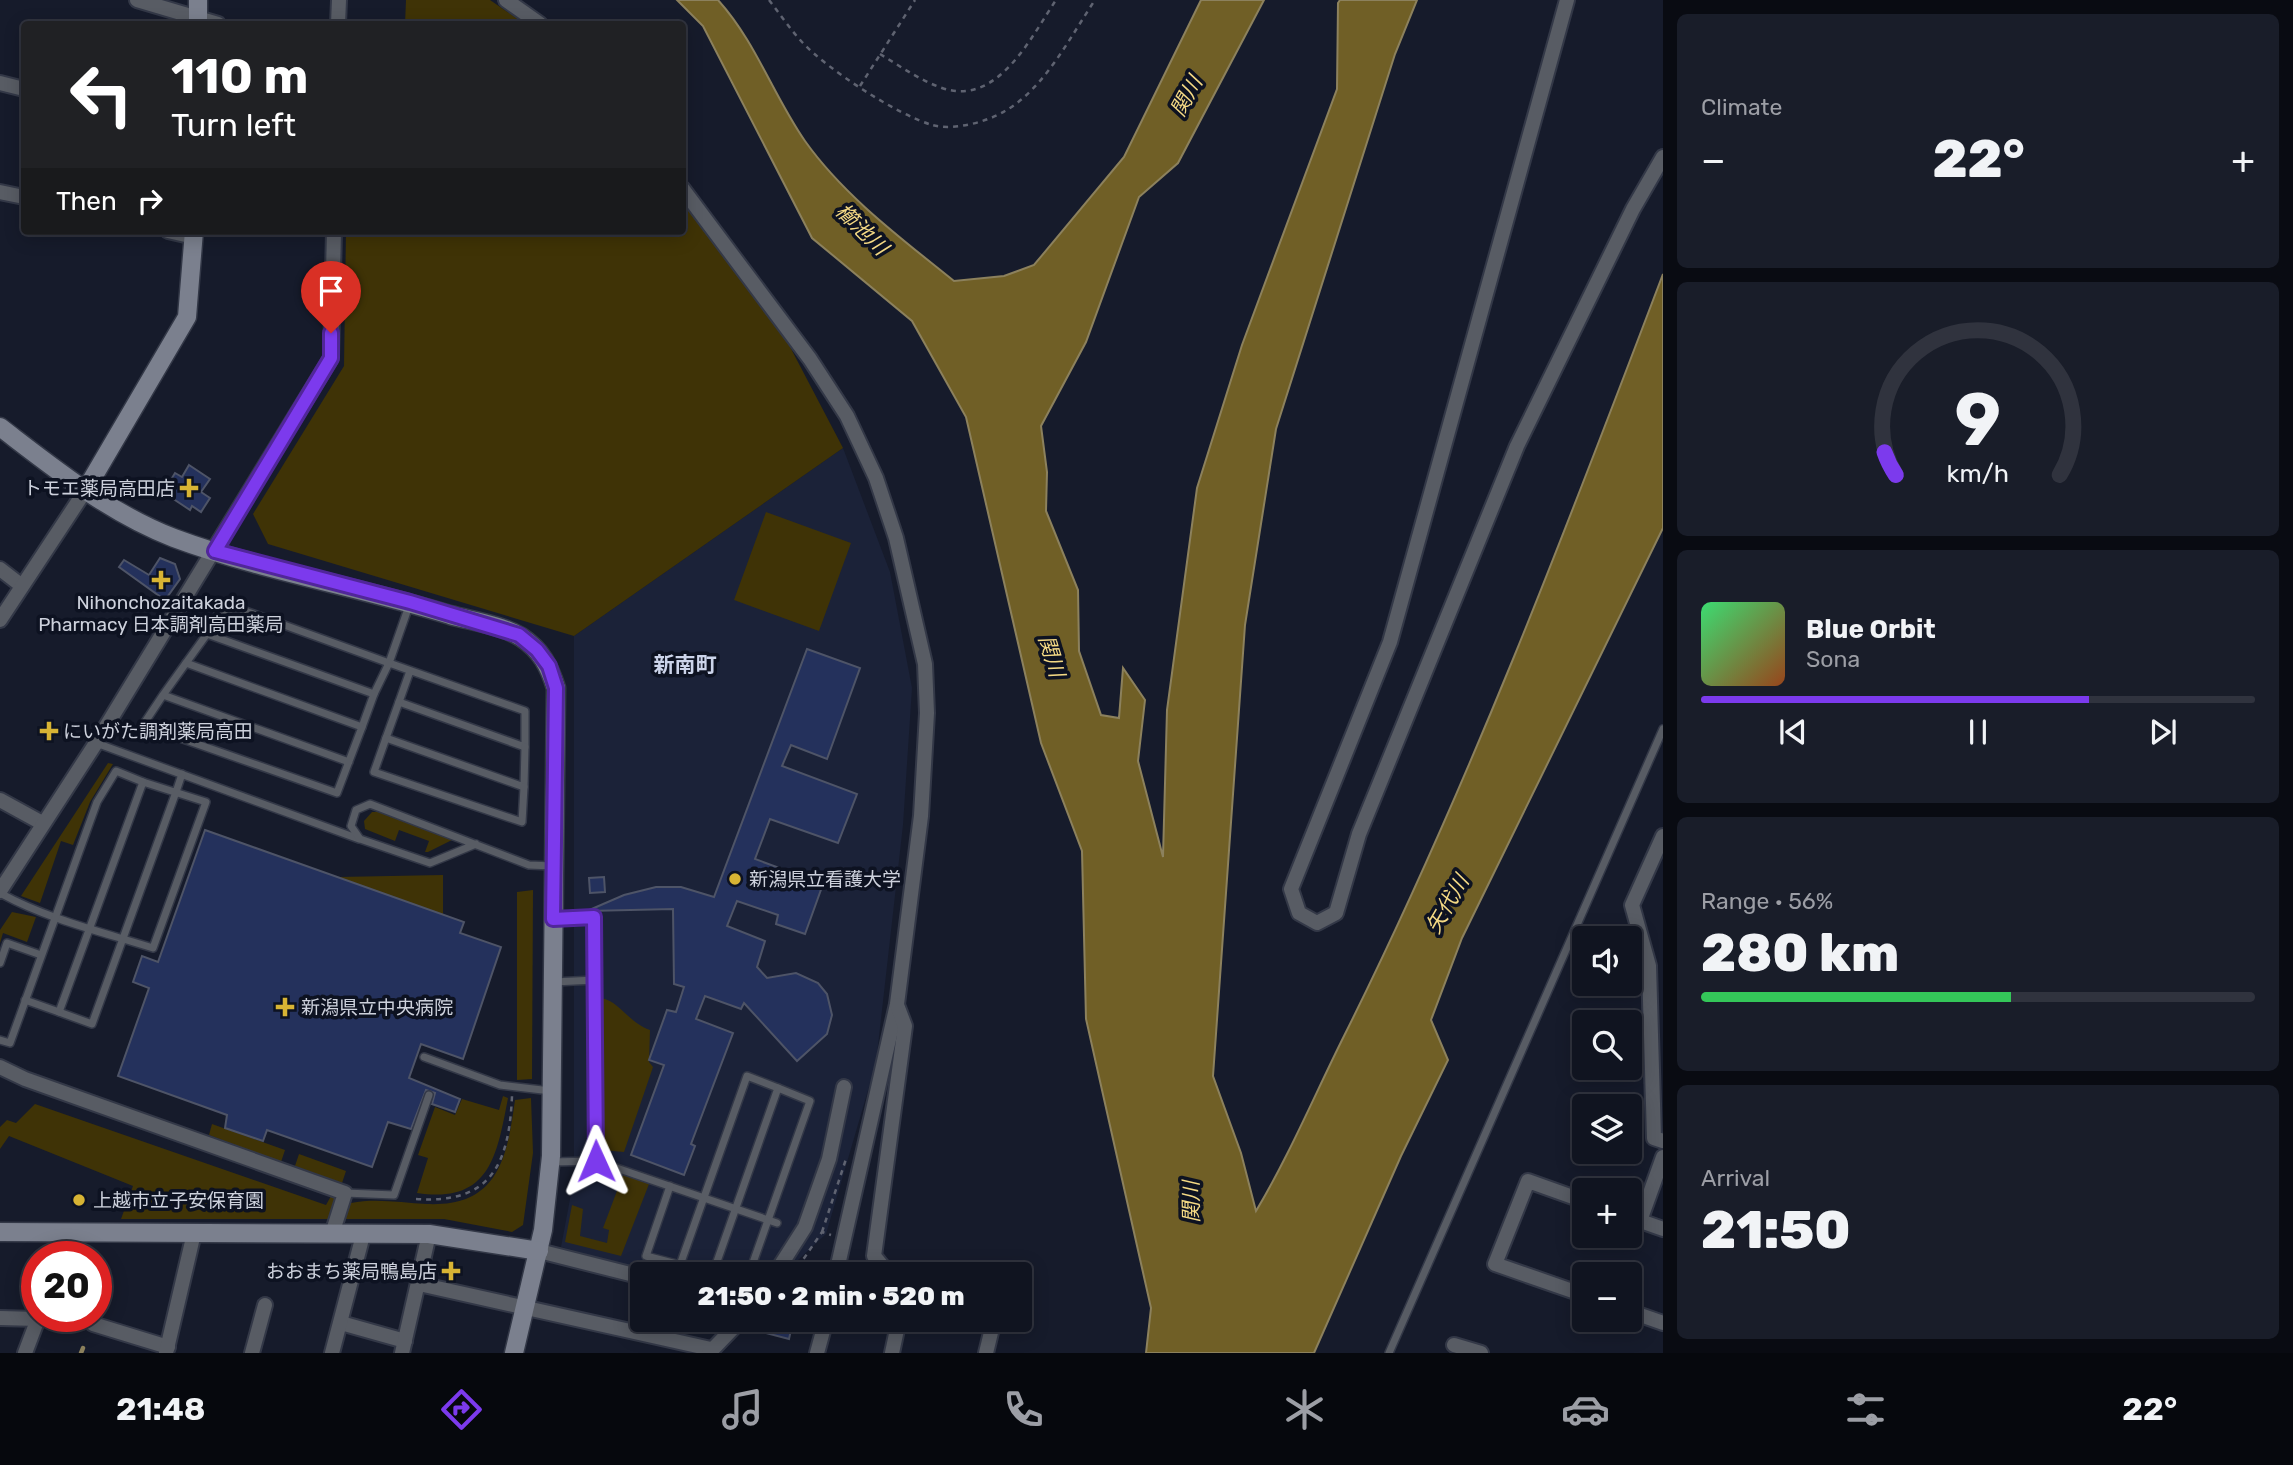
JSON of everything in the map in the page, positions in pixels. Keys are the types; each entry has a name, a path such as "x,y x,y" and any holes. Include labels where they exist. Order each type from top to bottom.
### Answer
{"street":[{"path":"137,0 198,21 198,0"},
{"path":"338,21 339,0"},
{"path":"506,0 536,21"},
{"path":"1567,0 1390,642 1291,889 1299,913 1317,923 1336,913 1359,834 1517,446 1633,209 1663,157"},
{"path":"0,83 21,88"},
{"path":"0,192 21,196"},
{"path":"686,193 810,359 847,416 876,478 899,550 925,664 928,713 921,816 897,1004 839,1262"},
{"path":"0,620 85,491 187,317 194,235"},
{"path":"0,892 96,743 331,358 334,235"},
{"path":"0,427 85,491 137,522 215,551 410,602 519,635 537,650 549,666 556,688 550,1162 539,1251 514,1353"},
{"path":"0,569 22,586"},
{"path":"0,800 43,822"},
{"path":"1663,836 1632,905 1649,966 1654,1138 1663,1141"},
{"path":"879,1262 874,1256 905,1026 897,1004"},
{"path":"0,1067 25,1079 345,1194 331,1234"},
{"path":"783,1262 805,1227 829,1159 844,1087"},
{"path":"1642,1202 1663,1157"},
{"path":"1572,1197 1528,1181 1494,1264 1572,1292"},
{"path":"1642,1222 1663,1229"},
{"path":"0,1232 429,1234 539,1251 630,1275"},
{"path":"67,1241 70,1232"},
{"path":"112,1331 167,1350 194,1233"},
{"path":"341,1323 403,1347 429,1234"},
{"path":"332,1353 363,1235"},
{"path":"419,1284 525,1306 710,1351 729,1332"},
{"path":"252,1353 265,1305"},
{"path":"1642,1316 1663,1323"},
{"path":"0,1318 21,1318"},
{"path":"25,1353 33,1332"},
{"path":"817,1353 822,1332"},
{"path":"892,1353 897,1332"},
{"path":"986,1353 991,1332"},
{"path":"1454,1345 1480,1353"}],"lane":[{"path":"410,602 389,663 374,694 337,793 143,725 218,614 237,608 389,663 410,671 525,711 522,822 374,772 410,671"},
{"path":"206,634 374,694"},
{"path":"186,663 362,727"},
{"path":"163,695 349,762"},
{"path":"399,702 525,747"},
{"path":"1389,1353 1663,729"},
{"path":"386,738 523,787"},
{"path":"96,743 430,863 476,844"},
{"path":"0,892 55,916 153,948 206,802 116,771 97,802 55,916 10,1043 0,1040"},
{"path":"25,1000 92,1024 182,774"},
{"path":"59,1012 143,782"},
{"path":"360,839 351,826 356,810 370,804 529,865 554,866"},
{"path":"553,919 594,917 596,1161"},
{"path":"0,963 7,943 41,955"},
{"path":"553,982 595,980"},
{"path":"424,1057 500,1085 552,1091"},
{"path":"681,1262 747,1076 810,1101 753,1262"},
{"path":"718,1262 778,1088"},
{"path":"345,1194 394,1195 429,1095"},
{"path":"550,1162 596,1161 777,1223"},
{"path":"669,1262 646,1256 670,1186"}],"path":[{"path":"769,0 803,43 859,86 904,113 934,126 957,126 983,120 1004,112 1029,93 1096,0"},
{"path":"859,86 915,0"},
{"path":"880,54 922,80 945,89 961,90 983,86 1014,62 1056,0"},
{"path":"416,1199 459,1197 480,1188 495,1171 507,1135 513,1086"},
{"path":"801,1262 822,1232 845,1240"}],"shaded area":[{"path":"406,0 490,0 521,21 405,21"},
{"path":"686,203 788,343 843,448 574,636 268,544 253,514 344,366 346,235 686,235"},
{"name":"新潟県立看護大学","path":"843,448 890,572 912,688 903,825 876,1063 826,1234 796,1262 630,1262 630,1266 561,1247 574,1178 574,636"},
{"path":"766,512 851,543 819,631 734,600"},
{"path":"108,763 113,764 90,802 73,845 61,841 40,903 21,896"},
{"path":"372,812 452,840 425,852 429,841 399,830 395,841 365,829 364,821"},
{"path":"443,875 443,915 338,877"},
{"path":"533,890 532,1079 517,1080 517,892"},
{"path":"12,912 36,917 27,942 3,933 0,943 0,930"},
{"path":"602,998 609,1000 642,1027 650,1030 649,1062 653,1067 624,1152 602,1150"},
{"path":"503,1096 508,1098 504,1119 494,1156 486,1171 475,1183 460,1191 441,1194 417,1193 428,1158 418,1155 435,1107 455,1115 462,1099 499,1110"},
{"path":"531,1098 533,1153 523,1225 512,1232 444,1219 344,1219 351,1203 451,1203 470,1197 484,1187 503,1159 515,1100"},
{"path":"35,1104 326,1205 331,1196 335,1199 330,1219 121,1219 133,1186 9,1136 0,1149 0,1127 7,1120 16,1123"},
{"path":"212,1124 285,1150 281,1162 209,1135"},
{"path":"299,1154 346,1171 342,1183 295,1166"},
{"path":"623,1175 649,1184 621,1256 565,1242 572,1205 583,1209 580,1236 607,1243 609,1230 603,1228"}],"water":[{"path":"677,0 718,0 743,33 794,123 820,161 875,216 954,281 1004,276 1034,265 1124,157 1201,0 1264,0 1178,163 1139,197 1086,342 1041,426 1047,472 1046,511 1078,590 1079,651 1101,715 1119,718 1123,668 1145,700 1138,761 1163,857 1167,710 1197,488 1242,345 1337,89 1338,3 1340,0 1417,0 1395,54 1276,429 1245,625 1213,1076 1241,1153 1256,1211 1291,1147 1389,943 1473,755 1551,564 1663,274 1663,528 1462,938 1431,1020 1448,1060 1401,1156 1314,1353 1146,1353 1151,1308 1086,1019 1082,851 1041,743 966,417 912,321 812,238 703,26"}],"building":[{"path":"189,465 210,479 201,492 210,498 201,512 192,506 190,510 169,496 175,488 169,483 175,473 182,477"},
{"path":"160,558 175,564 180,579 165,600 119,567 124,560 149,575"},
{"path":"807,649 860,668 827,759 791,745 782,766 857,794 838,843 770,819 755,859 823,884 805,934 776,924 778,915 737,901 727,926 765,941 757,967 767,978 796,973 818,983 827,994 832,1015 827,1034 797,1061 744,1003 741,1009 705,996 696,1019 733,1033 691,1144 695,1146 684,1175 631,1155 664,1065 649,1060 667,1010 676,1012 684,987 674,984 673,909 587,911 624,895 656,887 681,887 714,897"},
{"path":"205,830 464,922 460,933 501,947 463,1059 421,1044 409,1078 460,1099 455,1112 432,1104 435,1093 426,1090 411,1129 388,1122 372,1167 267,1130 263,1141 225,1128 227,1115 118,1076 149,988 133,982 142,956 158,962"},
{"path":"604,877 605,892 590,893 589,878"},
{"path":"762,1332 791,1332 789,1339"}],"waterway":[{"path":"81,1353 83,1348"}],"place":[{"name":"トモエ薬局高田店","path":"189,488"},
{"name":"Nihonchozaitakada Pharmacy 日本調剤高田薬局","path":"161,580"},
{"name":"にいがた調剤薬局高田","path":"49,731"},
{"name":"新潟県立看護大学","path":"735,879"},
{"name":"新潟県立中央病院","path":"285,1007"},
{"name":"上越市立子安保育園","path":"79,1200"},
{"name":"おおまち薬局鴨島店","path":"451,1271"}],"district":[{"name":"新南町","path":"685,664"}],"route":[{"path":"331,333 331,358 215,551 410,602 519,635 537,650 549,666 556,688 553,919 594,917 596,1161"}],"water label":[{"name":"関川","path":"1186,96"},
{"name":"櫛池川","path":"862,229"},
{"name":"関川","path":"1052,656"},
{"name":"矢代川","path":"1447,904"},
{"name":"関川","path":"1191,1202"}]}
